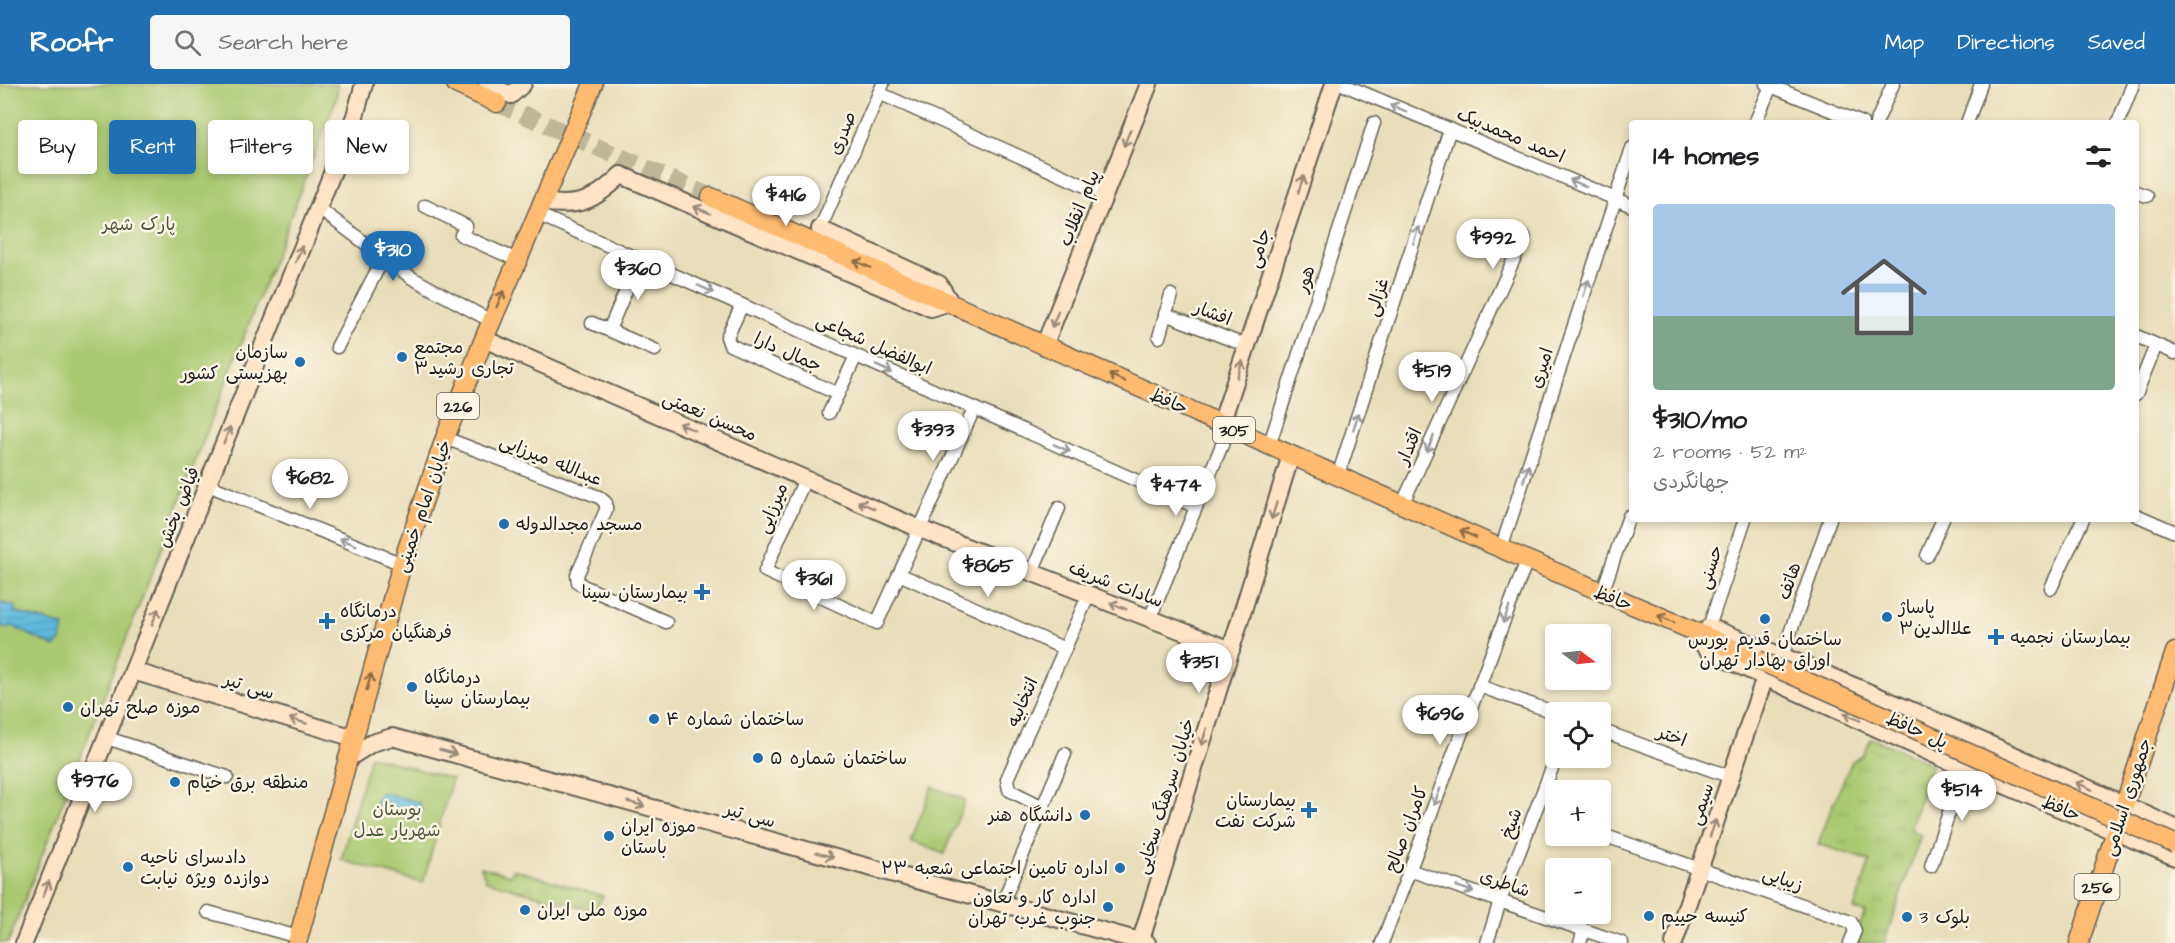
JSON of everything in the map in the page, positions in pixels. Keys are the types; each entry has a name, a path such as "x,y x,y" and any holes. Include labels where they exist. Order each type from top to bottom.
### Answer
{"main road":[{"path":"456,84 511,94"},
{"name":"خیابان امام خمینی","path":"298,940 402,564 446,438 491,321 593,84"},
{"name":"حافظ","path":"711,197 1501,549 1602,593 1703,631 1761,669"},
{"name":"جمهوری اسلامی","path":"2079,943 2175,652"},
{"name":"پل حافظ","path":"1761,669 2175,844"}],"street":[{"name":"فیاض بخش","path":"24,943 355,116 364,84"},
{"path":"487,84 511,94"},
{"name":"پیام انقلاب","path":"1044,346 1149,84"},
{"name":"جامی","path":"1225,426 1247,346 1334,84"},
{"name":"احمد محمدبیک","path":"1342,84 1629,205"},
{"path":"1877,120 1893,84"},
{"path":"1968,120 1981,84"},
{"path":"2119,120 2133,84"},
{"path":"1756,120 1768,85 1845,120"},
{"path":"881,89 1105,195"},
{"name":"صدری","path":"820,229 881,89"},
{"name":"هور","path":"1269,446 1374,123"},
{"name":"غزالی","path":"1338,476 1450,129"},
{"name":"امیری","path":"1501,549 1629,157"},
{"path":"539,208 586,201 606,190 621,175 931,309 950,302 939,284 820,229"},
{"path":"425,206 466,226 461,235 517,260"},
{"path":"318,208 412,278 491,321"},
{"name":"ابوالفضل شجاعی","path":"539,208 639,260 1196,507"},
{"name":"اقتدار","path":"1402,505 1524,237"},
{"path":"337,347 384,257"},
{"path":"609,330 639,260"},
{"name":"افشار","path":"1159,337 1171,295"},
{"name":"جمال دارا","path":"742,305 727,337 730,345 838,394"},
{"name":"افشار","path":"1166,314 1247,346"},
{"path":"592,323 655,350"},
{"path":"2139,337 2175,353"},
{"name":"محسن نعمتی","path":"484,339 920,529"},
{"path":"2139,387 2156,345"},
{"path":"829,413 856,356"},
{"path":"974,409 899,574 1065,649"},
{"path":"1150,618 1196,507 1225,426"},
{"name":"عبدالله میرزایی","path":"446,438 599,497 606,503 606,510 577,575 578,582 666,622"},
{"name":"خیابان سرهنگ سخایی","path":"1142,942 1291,455"},
{"name":"میرزایی","path":"805,478 765,571 876,623 899,574"},
{"path":"208,485 402,564"},
{"path":"1032,572 1059,508"},
{"path":"1602,593 1629,516"},
{"path":"2139,516 2175,532"},
{"name":"حسنی","path":"1703,631 1744,522"},
{"name":"هاتف","path":"1782,656 1829,522"},
{"path":"1927,556 1941,522"},
{"path":"2052,588 2082,522"},
{"name":"سادات شریف","path":"920,529 1231,650"},
{"name":"کامران صالح","path":"1382,943 1527,560"},
{"name":"انتخابیه","path":"1043,807 1009,790 1007,779 1089,594"},
{"name":"حافظ","path":"1703,631 1782,656 2055,772 2175,828"},
{"name":"حافظ","path":"1761,669 1964,768 2175,857"},
{"name":"سیمی","path":"1674,943 1731,777 1761,669"},
{"name":"سی تیر","path":"133,671 354,738"},
{"path":"1479,686 1545,710"},
{"name":"اختر","path":"1611,734 1731,777"},
{"name":"سی تیر","path":"348,759 372,743 392,737 1142,942"},
{"path":"107,738 227,777"},
{"path":"1002,904 1065,754"},
{"name":"شیخ","path":"1487,943 1500,901 1552,768"},
{"path":"1931,866 1964,768"},
{"path":"2041,800 2055,772"},
{"name":"زیبایی","path":"1611,838 1851,922 1855,931 1850,943"},
{"name":"شاطری","path":"1409,870 1622,943"},
{"path":"208,912 298,940"},
{"path":"1580,943 1584,930"}],"green space":[{"name":"پارک شهر","path":"0,84 337,84 337,97 328,120 325,120 325,128 313,159 313,120 208,120 208,174 307,174 8,943 0,943"},
{"path":"1871,738 1932,764 1910,829 1921,835 1884,943 1853,943 1865,912 1854,909 1870,861 1818,844 1852,761 1862,756"},
{"name":"بوستان شهریار عدل","path":"370,756 452,779 423,883 341,860"},
{"path":"932,787 965,800 944,854 911,841"},
{"path":"481,867 511,875 513,869 603,896 595,911 486,881"}],"water":[{"path":"0,602 16,607 15,612 64,626 61,641 55,647 10,625 8,629 0,625"},
{"path":"381,792 419,802 422,811 416,818 377,809 376,799"}],"tunnel":[{"path":"497,103 711,197"}],"place":[{"name":"مجتمع تجاری رشید۳","path":"402,357"},
{"name":"سازمان بهزیستی کشور","path":"300,362"},
{"name":"مسجد مجدالدوله","path":"504,524"},
{"name":"بیمارستان سینا","path":"702,592"},
{"name":"پاساژ علاالدین۳","path":"1887,617"},
{"name":"ساختمان قدیم بورس اوراق بهادار تهران","path":"1765,619"},
{"name":"درمانگاه فرهنگیان مرکزی","path":"327,621"},
{"name":"بیمارستان نجمیه","path":"1996,637"},
{"name":"درمانگاه بیمارستان سینا","path":"412,687"},
{"name":"موزه صلح تهران","path":"68,707"},
{"name":"ساختمان شماره ۴","path":"654,719"},
{"name":"ساختمان شماره ۵","path":"758,758"},
{"name":"منطقه برق خیام","path":"175,782"},
{"name":"بیمارستان شرکت نفت","path":"1309,810"},
{"name":"دانشگاه هنر","path":"1085,815"},
{"name":"موزه ایران باستان","path":"609,836"},
{"name":"دادسرای ناحیه دوازده ویژه نیابت","path":"128,867"},
{"name":"اداره تامین اجتماعی شعبه ۲۳","path":"1120,868"},
{"name":"اداره کار و تعاون جنوب غرب تهران","path":"1108,907"},
{"name":"موزه ملی ایران","path":"525,910"},
{"name":"کنیسه حییم","path":"1649,916"},
{"name":"بلوک 3","path":"1907,917"}]}
